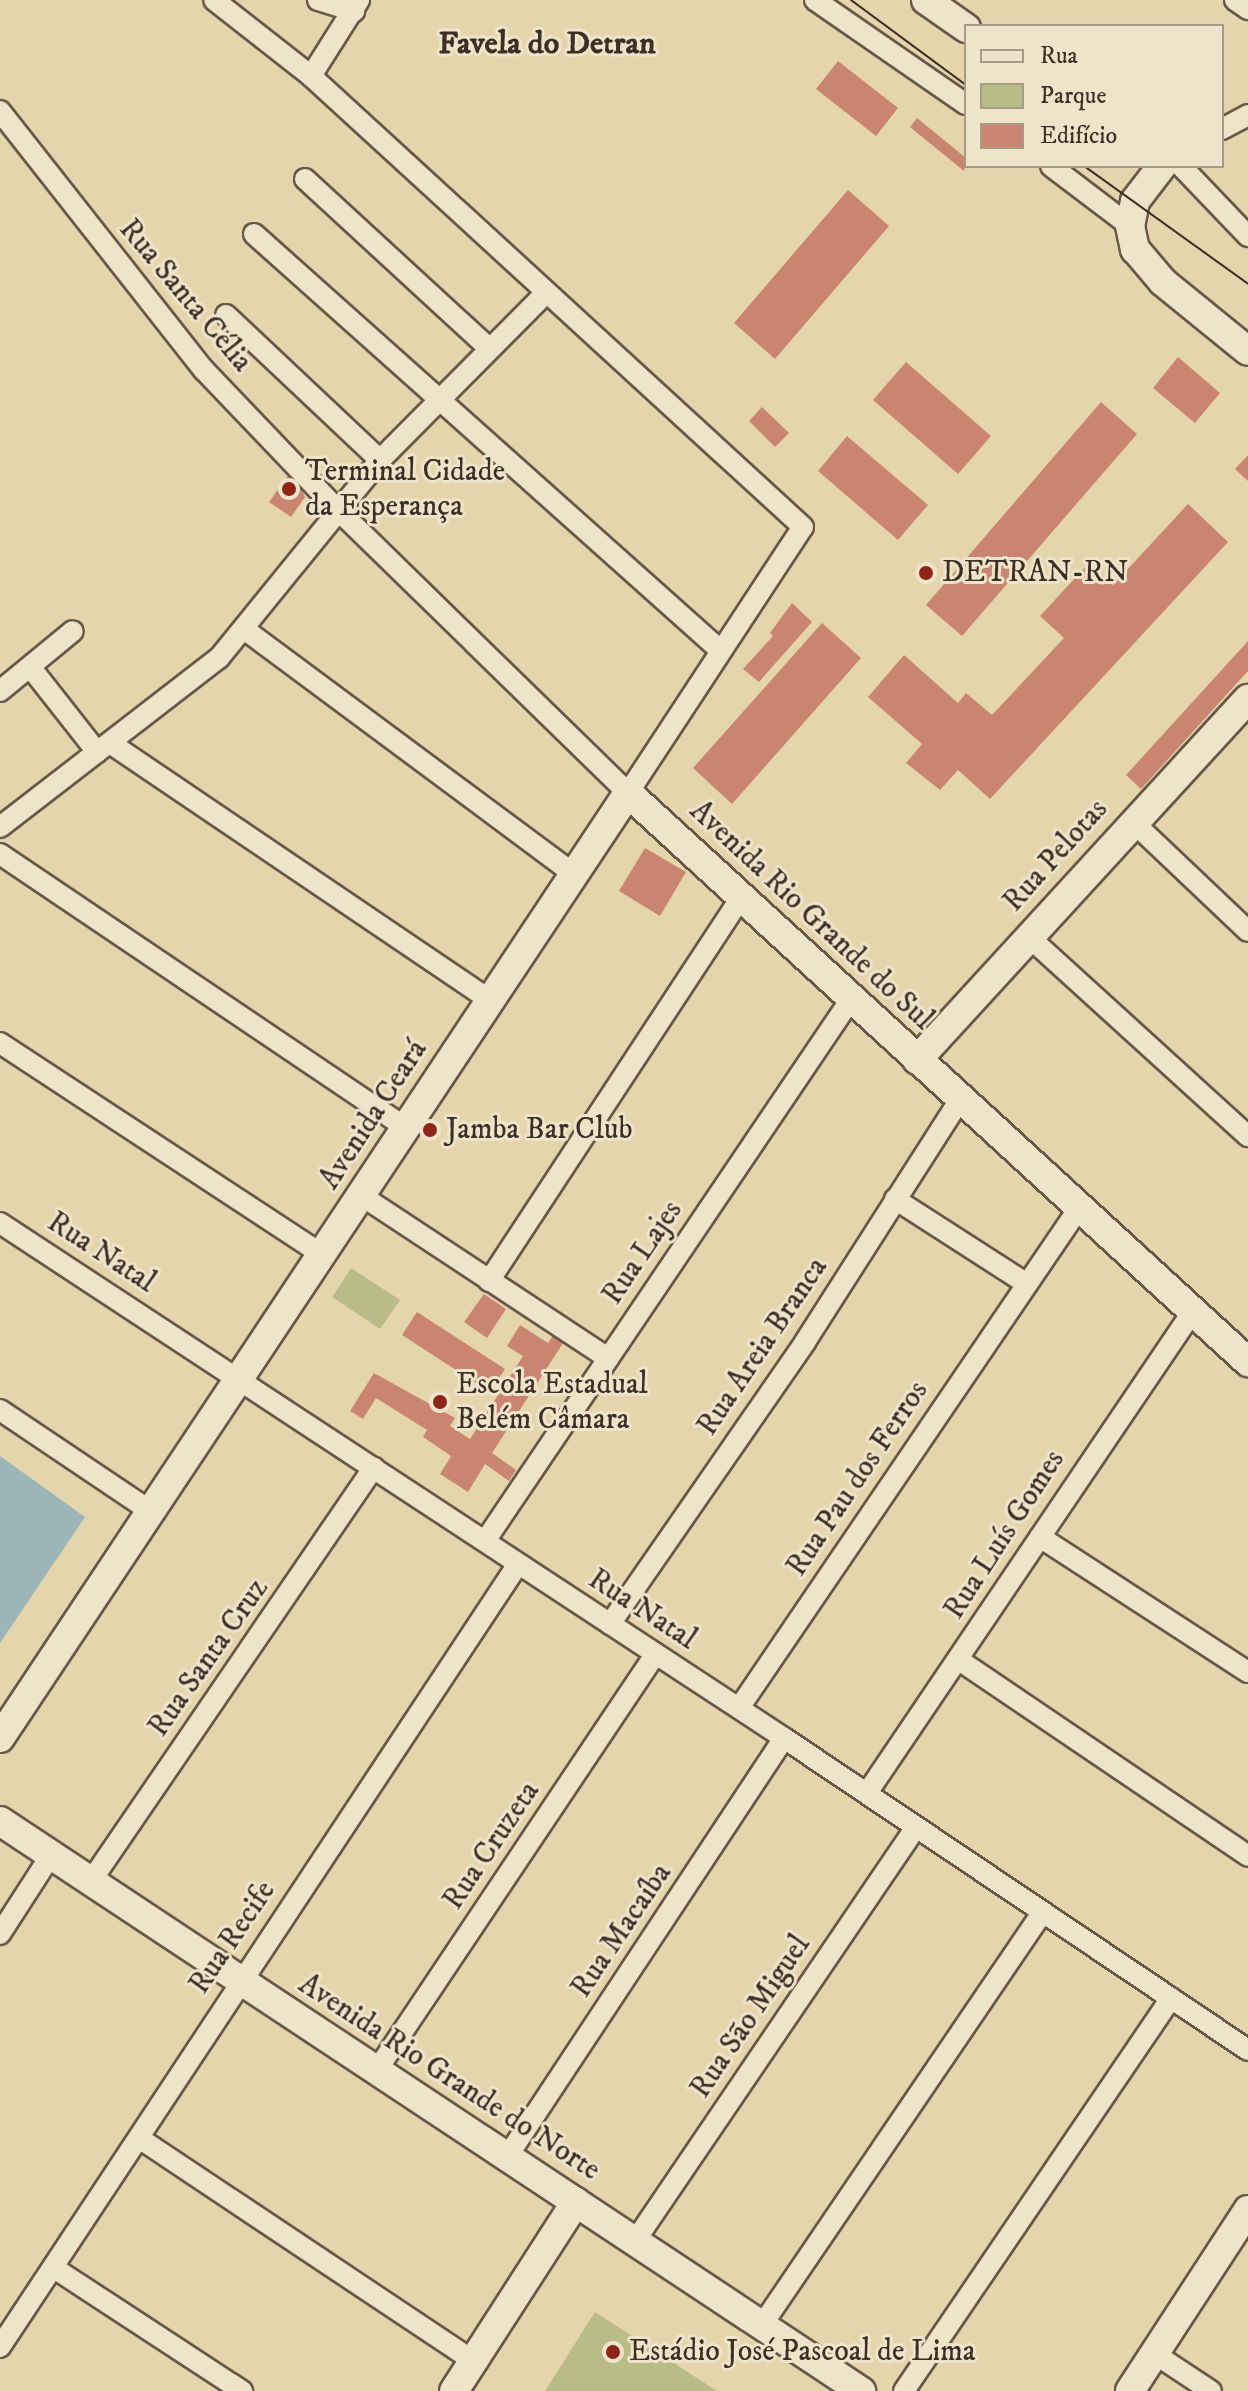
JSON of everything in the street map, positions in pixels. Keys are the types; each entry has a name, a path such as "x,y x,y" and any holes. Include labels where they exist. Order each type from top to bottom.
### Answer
{"street":[{"path":"0,827 190,684 244,629 337,509 380,460 439,396 546,293 311,76 214,0"},
{"path":"311,76 356,6 318,0"},
{"path":"815,0 964,103"},
{"path":"926,0 964,27"},
{"path":"1235,0 1248,9"},
{"name":"Rua Santa Célia","path":"0,111 204,370 337,509"},
{"path":"1224,128 1248,115"},
{"path":"1054,168 1130,226"},
{"path":"1160,168 1135,201 1130,226 1135,249 1155,274 1248,351"},
{"path":"1183,168 1248,236"},
{"path":"305,179 489,348"},
{"path":"254,234 720,650"},
{"name":"Avenida Ceará","path":"0,1738 803,527 546,293"},
{"path":"226,315 380,460"},
{"name":"Avenida Rio Grande do Sul","path":"337,509 628,793 1248,1362"},
{"path":"244,629 572,873"},
{"path":"0,691 73,631"},
{"path":"31,668 104,747 488,999"},
{"name":"Rua Pelotas","path":"917,1060 1248,699"},
{"path":"1133,822 1248,931"},
{"path":"0,854 406,1128"},
{"path":"489,1281 741,897"},
{"path":"1029,937 1248,1136"},
{"name":"Rua Lajes","path":"485,1541 851,999"},
{"path":"0,1043 323,1255"},
{"name":"Rua Areia Branca","path":"610,1624 805,1342 960,1100"},
{"path":"362,1196 608,1358"},
{"path":"895,1199 1027,1284"},
{"name":"Rua Pau dos Ferros","path":"739,1708 1079,1208"},
{"name":"Rua Natal","path":"0,1223 739,1708 1248,2050"},
{"name":"Rua Luís Gomes","path":"867,1793 1193,1311"},
{"path":"0,1410 149,1510"},
{"name":"Rua Santa Cruz","path":"91,1881 374,1467"},
{"path":"1040,1537 1248,1672"},
{"name":"Rua Recife","path":"0,2347 518,1564"},
{"name":"Rua Cruzeta","path":"377,2070 655,1655"},
{"path":"959,1660 1248,1856"},
{"name":"Rua Macaíba","path":"507,2157 784,1738"},
{"name":"Avenida Rio Grande do Norte","path":"0,1821 861,2391"},
{"name":"Rua São Miguel","path":"635,2241 916,1827"},
{"path":"0,1934 51,1855"},
{"path":"762,2325 1042,1913"},
{"path":"904,2391 1171,1998"},
{"path":"139,2138 474,2361"},
{"path":"454,2391 576,2202"},
{"path":"1130,2391 1244,2223"},
{"path":"54,2268 242,2391"},
{"path":"1155,2354 1211,2391"}],"green space":[{"path":"351,1268 400,1300 380,1329 332,1297"},
{"name":"Estádio José Pascoal de Lima","path":"595,2312 717,2391 545,2391"}],"water":[{"path":"0,1456 85,1517 0,1643"}],"building":[{"path":"838,61 898,108 876,136 816,89"},
{"path":"917,118 964,156 964,171 910,127"},
{"path":"848,190 889,226 775,359 734,323"},
{"path":"1178,357 1220,393 1195,423 1153,388"},
{"path":"906,362 991,436 958,474 873,400"},
{"path":"1101,402 1137,434 962,636 926,605"},
{"path":"762,407 789,433 775,447 749,421"},
{"path":"847,436 928,505 898,540 818,471"},
{"path":"1248,455 1248,481 1235,469"},
{"name":"Terminal Cidade da Esperança","path":"292,470 305,497 291,517 269,502"},
{"path":"1188,504 1228,542 990,799 958,770 940,790 906,763 922,744 868,697 904,655 958,703 966,693 992,715 1064,638 1040,616 1089,563 1113,585"},
{"path":"792,603 812,622 759,682 743,669 773,636 770,633"},
{"path":"822,623 861,658 732,804 693,768"},
{"path":"1248,641 1248,671 1141,789 1126,775"},
{"path":"645,848 686,872 660,916 619,891"},
{"path":"484,1294 506,1309 487,1338 464,1322"},
{"path":"417,1312 505,1369 490,1392 402,1335"},
{"path":"520,1325 548,1343 557,1330 567,1337 492,1453 516,1470 509,1481 485,1464 468,1492 440,1474 451,1456 423,1437 427,1430 376,1398 363,1419 350,1411 374,1373 455,1418 450,1426 470,1439 523,1356 507,1346"}],"tram line":[{"path":"851,0 964,84"},
{"path":"1087,168 1248,284"}],"place":[{"name":"Terminal Cidade da Esperança","path":"289,489"},
{"name":"DETRAN-RN","path":"926,573"},
{"name":"Jamba Bar Club","path":"430,1130"},
{"name":"Escola Estadual Belém Câmara","path":"440,1402"},
{"name":"Estádio José Pascoal de Lima","path":"613,2352"}],"district":[{"name":"Favela do Detran","path":"547,44"}]}
